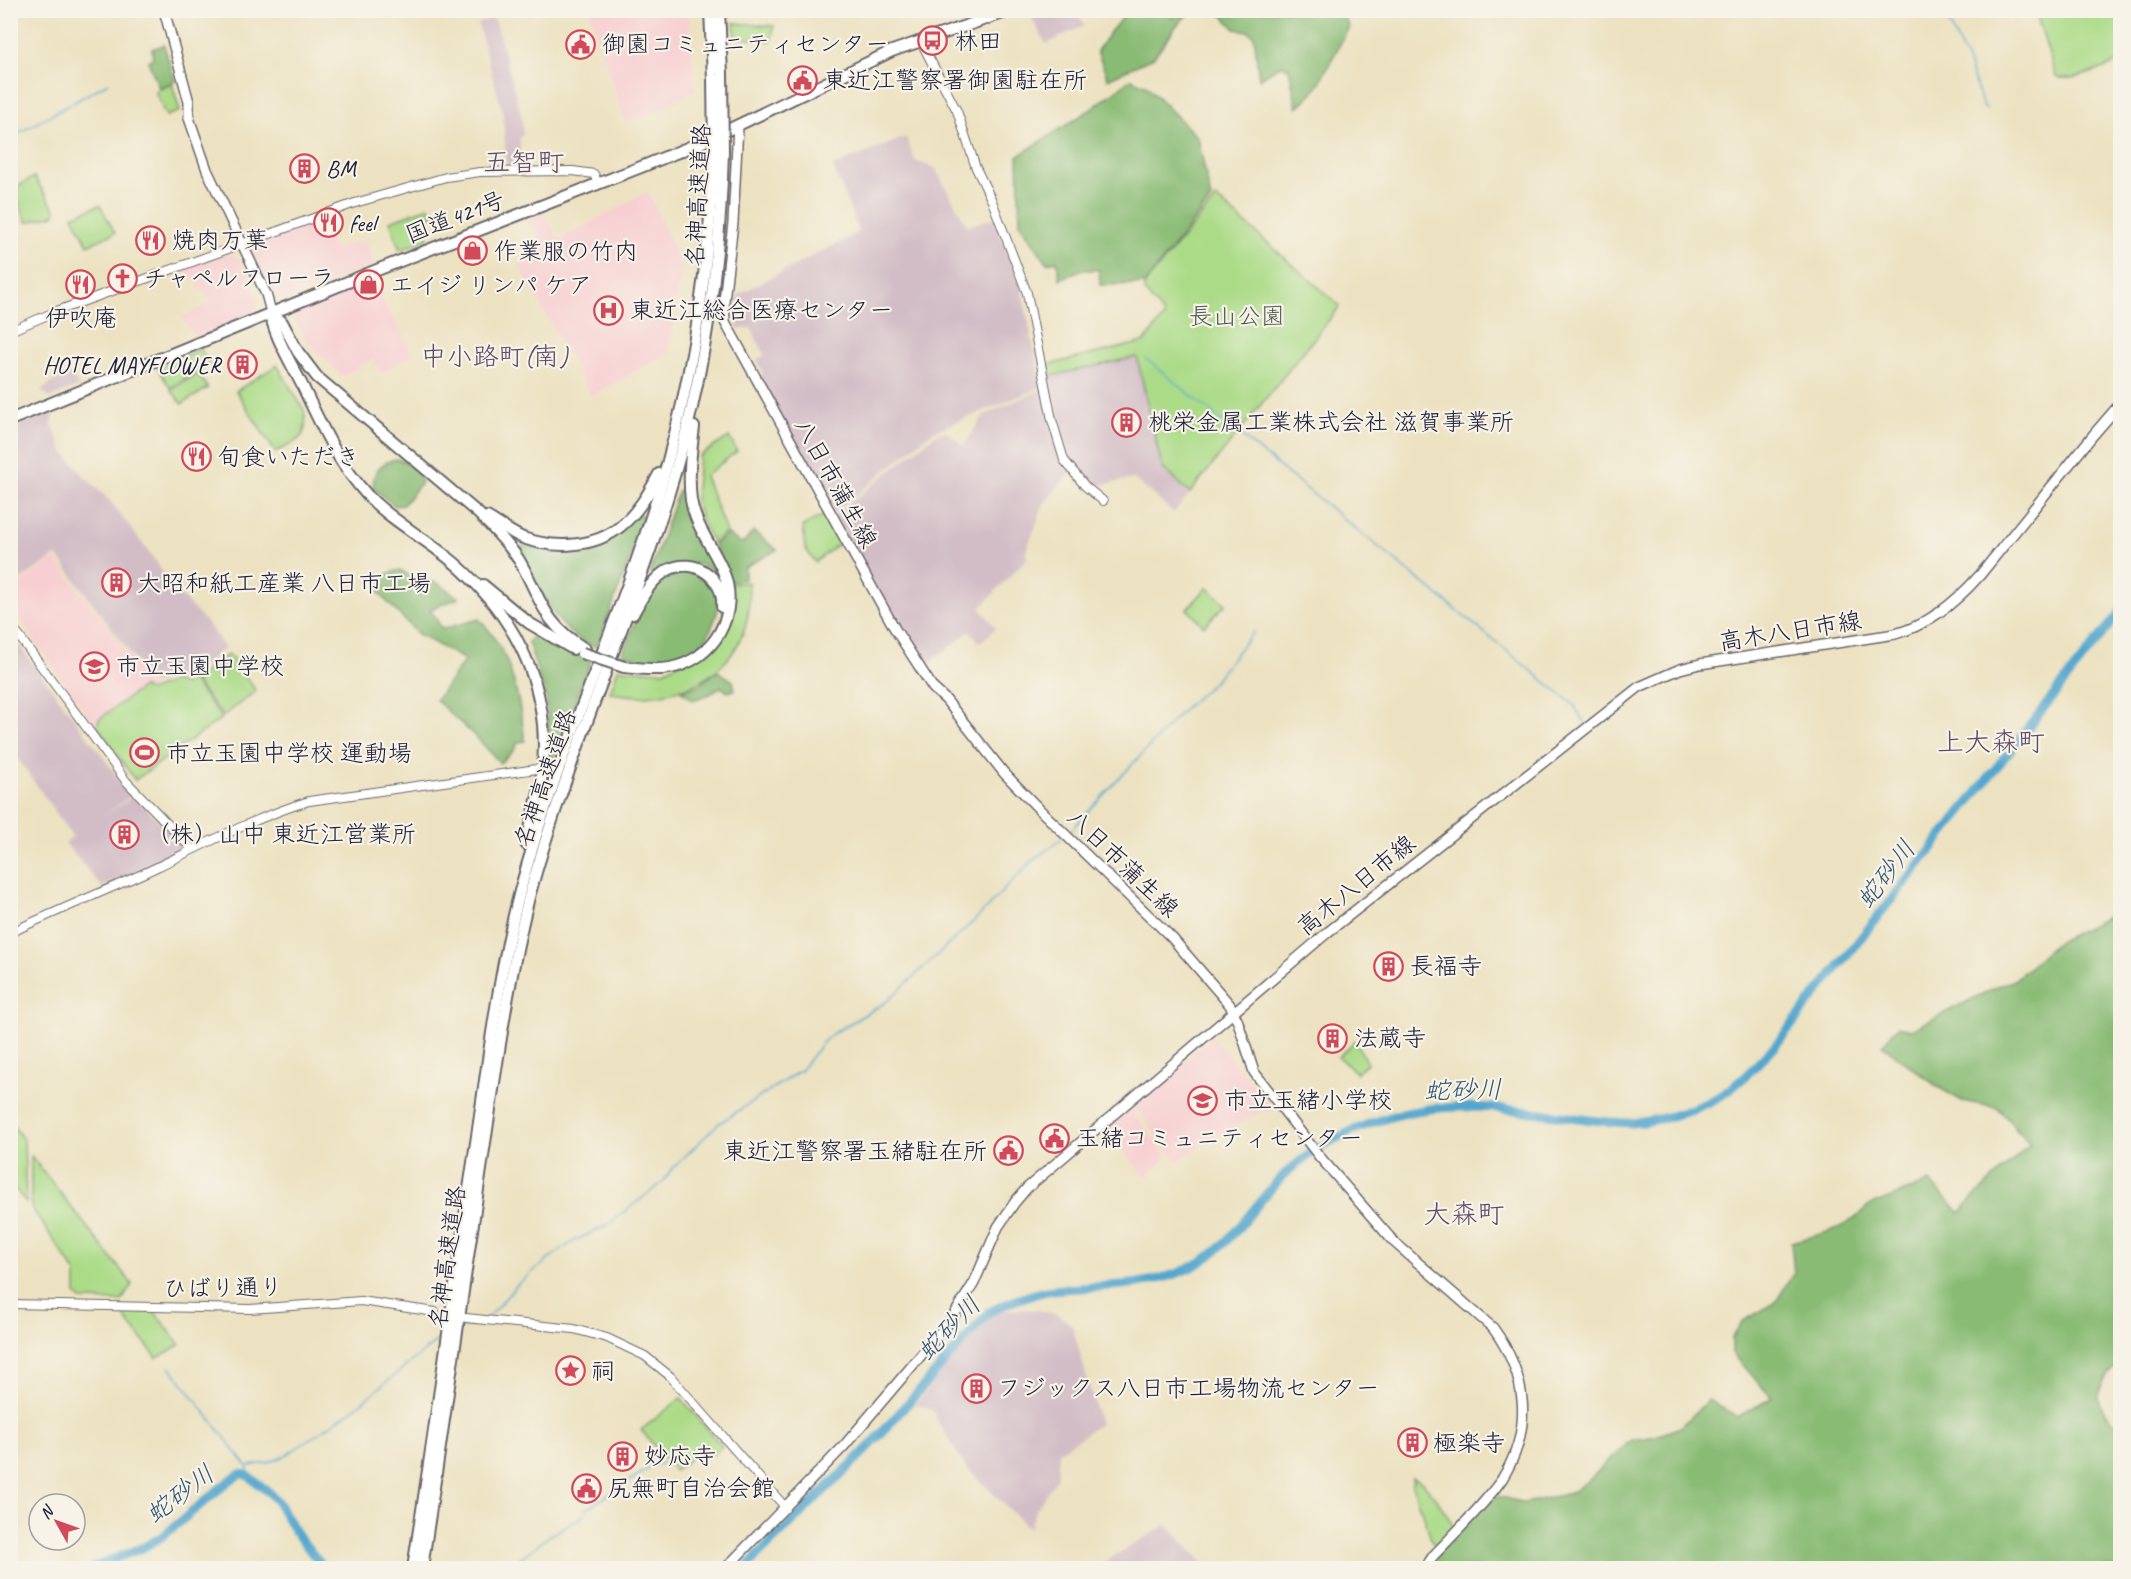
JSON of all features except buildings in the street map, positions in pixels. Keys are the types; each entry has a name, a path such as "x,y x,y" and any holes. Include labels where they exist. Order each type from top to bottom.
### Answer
{"highway":[{"name":"名神高速道路","path":"710,10 718,76"},
{"name":"名神高速道路","path":"413,1569 423,1531 503,1031 522,929 544,842 562,787 668,498 705,353 713,294 719,153 719,10"},
{"name":"国道421号","path":"10,420 271,312 663,158 892,51 1012,10"},
{"name":"名神高速道路","path":"422,1569 423,1531 500,986 519,896 545,806 624,594 669,456 688,374 702,291 719,153"},
{"path":"271,312 271,324 289,356 331,447 350,475 377,504 529,623 583,651 648,669 668,669 687,663 703,654 716,640 725,622 729,603 728,586 723,571 697,522 691,501 691,451 708,353 713,294"},
{"path":"271,312 282,322 298,352 317,377 478,514 498,534 518,559 544,611 555,626 583,651"},
{"path":"478,514 523,538 538,542 557,545 578,544 599,538 619,528 636,512 669,456"},
{"path":"618,638 646,591 656,579 669,570 683,566 694,567 704,570 714,578 720,589 723,603 720,621 712,637 700,650 685,659 667,664 625,664"},
{"path":"458,567 487,597 511,627 537,684 542,720 543,752 540,785 522,862 500,986"}],"main road":[{"path":"164,10 189,102 189,118 207,170 266,294 271,312"},
{"name":"八日市蒲生線","path":"738,124 733,223 724,301 725,322 895,629 933,688 946,700 1004,773 1173,938 1234,1011 1254,1072 1319,1156 1393,1241 1493,1328 1505,1345 1518,1375 1523,1396 1522,1426 1511,1462 1501,1480 1434,1555 1425,1569"},
{"name":"高木八日市線","path":"726,1569 844,1446 951,1320 974,1283 998,1227 1015,1202 1047,1171 1234,1011 1406,869 1639,687 1669,673 1700,664 1895,634 1924,622 1950,606 1980,575 2121,404"}],"street":[{"path":"921,42 957,111 976,168 992,201 1027,293 1052,420 1065,460 1085,486 1103,501"},
{"path":"10,332 57,311 355,203 446,177 480,172 573,171 594,174 598,184"},
{"path":"10,624 126,781 192,849"},
{"path":"10,933 192,849 272,814 309,801 537,769"},
{"name":"ひばり通り","path":"10,1304 250,1309 361,1301 435,1312"},
{"path":"466,1318 574,1329 607,1338 645,1356 670,1376 786,1508"}],"shaded area":[{"path":"589,11 689,11 695,89 667,106 625,122"},
{"path":"1028,11 1075,11 1085,25 1046,44"},
{"path":"494,17 522,118 520,169 507,170 503,113 478,24"},
{"path":"906,137 915,161 935,168 967,226 993,218 1021,286 1042,387 932,432 832,515 755,380 763,374 757,359 765,355 751,328 737,329 738,295 859,232 833,166"},
{"name":"東近江総合医療センター","path":"648,191 682,267 668,353 591,396 519,266 545,250 529,219 544,213 559,240"},
{"path":"320,217 334,249 364,240 374,265 285,300 275,294 251,251 252,244"},
{"path":"229,254 238,257 258,299 256,311 196,338 181,317 212,302 183,268"},
{"path":"361,284 363,291 379,286 383,301 407,342 412,356 381,372 372,359 343,377 310,345 291,313"},
{"path":"1137,357 1162,467 1190,493 1174,513 1134,479 1088,487 1070,462 1050,376"},
{"path":"69,372 79,386 50,398 41,390"},
{"path":"1043,389 1062,462 1069,474 1044,503 1025,554 1028,557 980,608 996,628 980,643 970,631 920,670 834,516 935,435 945,431 964,446 984,415"},
{"path":"53,412 52,425 63,451 110,501 157,563 171,586 206,622 225,648 182,681 172,678 153,684 57,555 11,586 11,429"},
{"name":"市立玉園中学校","path":"55,558 154,688 174,680 186,684 228,652 257,693 135,782 11,607 10,590"},
{"path":"10,634 132,795 101,818 134,796 184,846 183,850 102,887 65,843 73,837 11,749"},
{"name":"市立玉緒小学校","path":"1212,1037 1276,1111 1263,1111 1215,1136 1177,1162 1134,1105"},
{"path":"1131,1109 1167,1157 1146,1177 1105,1131"},
{"path":"1013,1309 1038,1310 1059,1315 1072,1325 1100,1424 1059,1452 1057,1477 1035,1512 1029,1529 965,1466 935,1417 937,1414 927,1407 915,1405 986,1318 997,1312"},
{"path":"1166,1525 1208,1568 1101,1568 1101,1564"}],"green space":[{"path":"1128,11 1164,11 1172,18 1179,11 1191,11 1177,25 1154,57 1108,79 1097,51"},
{"path":"1213,11 1337,11 1344,16 1349,27 1316,89 1297,108 1289,68 1281,65 1259,79 1254,36 1248,31 1235,29 1223,16"},
{"path":"2033,11 2120,11 2120,61 2097,71 2071,78 2056,77 2037,16"},
{"path":"734,23 774,26 771,41 735,37"},
{"path":"164,45 175,81 159,88 148,61 153,58 152,49"},
{"path":"1131,79 1147,86 1198,138 1211,199 1144,284 1100,285 1099,270 1080,270 1060,279 1057,261 1047,263 1020,224 1018,156 1090,110"},
{"path":"172,84 180,111 166,116 155,91"},
{"path":"34,177 56,211 54,215 27,222 13,189"},
{"name":"長山公園","path":"1216,198 1340,306 1190,493 1162,467 1137,357 1050,376 1047,365 1144,342 1164,317 1144,291 1144,285"},
{"path":"100,205 115,233 88,245 73,216"},
{"path":"429,207 434,215 423,223 428,239 400,250 390,221"},
{"path":"200,349 210,363 170,388 157,367"},
{"path":"277,365 304,410 305,427 304,433 296,441 275,452 236,391"},
{"path":"197,374 208,388 182,404 171,390"},
{"path":"729,437 737,451 705,476 726,532 713,543 701,519 695,500 699,456"},
{"path":"397,459 412,467 421,483 403,505 395,506 374,489 373,483 375,473 381,466"},
{"path":"684,490 690,512 718,569 715,572 707,567 692,564 654,576 650,573 678,491"},
{"path":"828,513 844,540 815,562 805,548 803,526"},
{"path":"639,514 645,517 597,647 582,641 559,621 519,553 525,543 552,551 581,548"},
{"path":"753,531 777,550 745,567 745,579 730,582 714,545 727,534 740,543 745,542"},
{"path":"400,570 412,577 437,583 459,598 430,609 442,629 479,619 499,646 517,692 525,741 518,742 514,750 500,763 436,700 465,660 418,634 376,590 387,574"},
{"path":"689,571 699,574 712,584 718,597 717,614 703,642 688,653 666,660 646,661 622,654 638,614 653,591 674,575"},
{"path":"748,582 749,606 745,628 737,646 725,662 710,675 670,692 647,696 610,693 618,669 664,671 715,645 731,584"},
{"path":"1207,588 1226,604 1204,626 1187,609"},
{"path":"535,634 552,645 591,661 554,758 548,756 547,701 528,642"},
{"path":"229,654 256,691 223,716 194,680"},
{"path":"718,671 733,681 735,690 728,692 721,687 693,700 681,691 698,685"},
{"name":"市立玉園中学校 運動場","path":"192,680 222,718 135,780 97,726 99,719 143,687 149,691 174,681 185,685"},
{"path":"2120,911 2120,1363 2105,1380 2099,1395 2104,1411 2120,1427 2120,1568 1425,1568 1475,1514 1498,1496 1525,1503 1571,1493 1591,1478 1631,1440 1656,1436 1681,1427 1708,1400 1737,1417 1772,1398 1732,1353 1732,1338 1743,1321 1775,1303 1794,1273 1791,1242 1843,1226 1861,1214 1868,1206 1930,1182 1960,1213 2030,1144 1998,1108 1962,1101 1938,1087 1882,1045 1898,1026 1911,1030 2002,984 2013,981 2059,941"},
{"path":"1355,1041 1367,1063 1357,1073 1338,1057"},
{"path":"10,1122 24,1140 26,1203 11,1183"},
{"path":"31,1156 132,1284 122,1301 81,1300 76,1295 76,1273 31,1207"},
{"path":"125,1311 154,1311 180,1345 157,1358 125,1318"},
{"path":"681,1398 722,1446 713,1455 706,1446 675,1471 641,1430"},
{"path":"1412,1477 1430,1492 1455,1529 1442,1544 1432,1543"}],"waterway":[{"path":"1943,10 1968,63 1986,110"},
{"path":"10,138 108,83"},
{"path":"1146,359 1574,705 1584,722"},
{"name":"蛇砂川","path":"745,1568 870,1446 989,1312 1015,1300 1043,1292 1144,1282 1190,1268 1205,1259 1231,1237 1286,1173 1301,1160 1334,1139 1371,1123 1429,1109 1447,1107 1499,1109 1632,1123 1678,1114 1722,1095 1775,1046 2120,612"},
{"path":"1069,832 1187,706 1212,684 1253,632"},
{"path":"488,1317 519,1283 553,1256 574,1241 606,1226 663,1182 671,1170 718,1124 801,1070 832,1034 886,1002 975,920 1031,862 1061,839"},
{"path":"463,1328 475,1323"},
{"path":"247,1475 248,1466 267,1463 285,1456 351,1411 444,1335"},
{"path":"170,1367 247,1466"},
{"path":"519,1559 549,1536 583,1516 585,1510 654,1465 663,1463"},
{"name":"蛇砂川","path":"92,1568 144,1547 163,1536 240,1474 247,1475 270,1493 295,1532 324,1568"},
{"path":"498,1568 512,1563"},
{"path":"292,1568 300,1564"}],"tunnel":[{"path":"540,768 580,763"}],"place":[{"name":"林田","path":"933,41"},
{"name":"御園コミュニティセンター","path":"581,44"},
{"name":"東近江警察署御園駐在所","path":"802,80"},
{"name":"BM","path":"305,169"},
{"name":"feel","path":"328,223"},
{"name":"焼肉万葉","path":"151,240"},
{"name":"作業服の竹内","path":"473,251"},
{"name":"チャペルフローラ","path":"122,278"},
{"name":"伊吹庵","path":"81,285"},
{"name":"エイジ リンパ ケア","path":"369,285"},
{"name":"東近江総合医療センター","path":"609,310"},
{"name":"HOTEL MAYFLOWER","path":"242,365"},
{"name":"桃栄金属工業株式会社 滋賀事業所","path":"1127,422"},
{"name":"旬食いただき","path":"196,457"},
{"name":"大昭和紙工産業 八日市工場","path":"116,583"},
{"name":"市立玉園中学校","path":"95,666"},
{"name":"市立玉園中学校 運動場","path":"145,753"},
{"name":"（株）山中 東近江営業所","path":"125,834"},
{"name":"長福寺","path":"1389,966"},
{"name":"法蔵寺","path":"1333,1038"},
{"name":"市立玉緒小学校","path":"1203,1100"},
{"name":"玉緒コミュニティセンター","path":"1055,1138"},
{"name":"東近江警察署玉緒駐在所","path":"1008,1151"},
{"name":"祠","path":"570,1371"},
{"name":"フジックス八日市工場物流センター","path":"976,1388"},
{"name":"極楽寺","path":"1412,1443"},
{"name":"妙応寺","path":"623,1456"},
{"name":"尻無町自治会館","path":"586,1488"}],"district":[{"name":"五智町","path":"524,162"},
{"name":"中小路町(南)","path":"494,356"},
{"name":"上大森町","path":"1991,742"},
{"name":"大森町","path":"1464,1214"}]}
